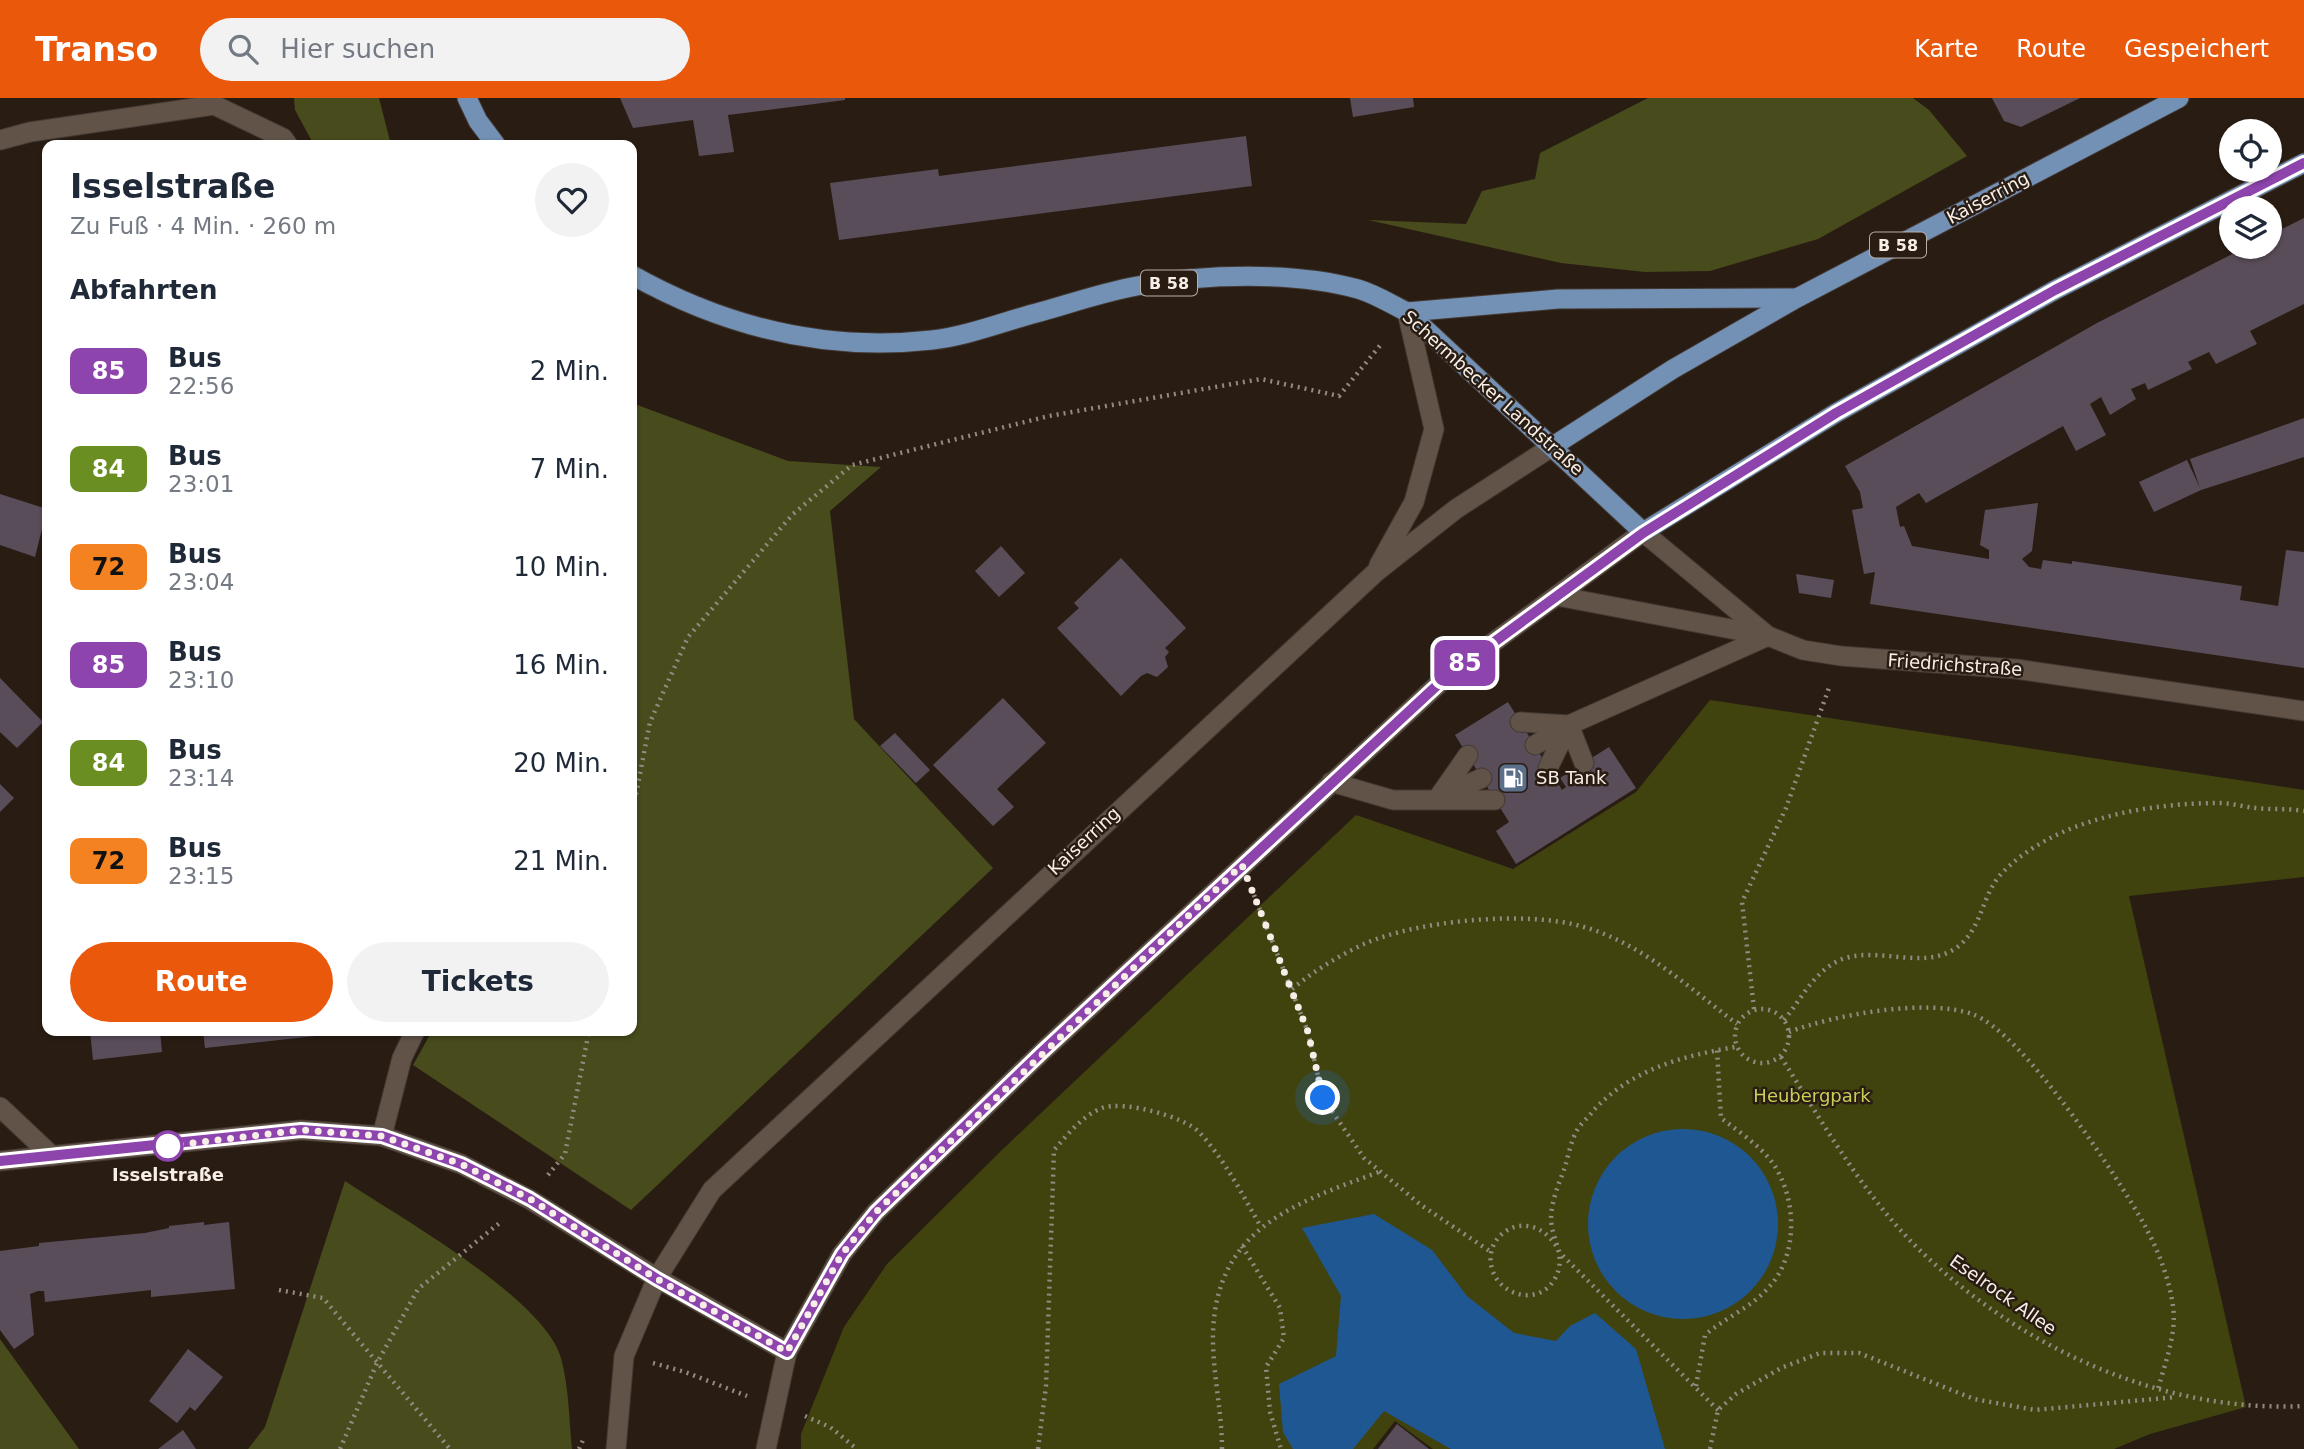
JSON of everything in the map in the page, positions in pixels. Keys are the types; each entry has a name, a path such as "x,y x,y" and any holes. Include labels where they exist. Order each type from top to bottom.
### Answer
{"main road":[{"path":"467,98 478,121 492,140"},
{"name":"Kaiserring","path":"1797,298 2179,98"},
{"path":"0,140 30,132 214,105 281,140"},
{"path":"766,1449 787,1352 842,1254 876,1212 1242,865 1445,678 1643,533 1836,413 2055,290 2304,163"},
{"name":"Schermbecker Landstraße","path":"637,278 676,300 719,317 768,331 844,342 933,340 1137,286 1237,276 1322,282 1360,290 1407,312 1643,533"},
{"name":"B 58","path":"1407,312 1558,299 1797,298"},
{"name":"B 58","path":"1553,446 1673,369 1797,298"},
{"path":"1376,572 1414,502 1434,429 1407,312"},
{"name":"Kaiserring","path":"616,1449 624,1356 657,1279 712,1190 1376,572 1457,509 1553,446"},
{"name":"Friedrichstraße","path":"1643,533 1768,636 1803,650 1841,656 2016,669 2304,711"},
{"path":"1556,596 1768,636"},
{"path":"1535,745 1569,725 1768,636"},
{"path":"1520,722 1569,725"},
{"path":"1569,725 1584,763"},
{"path":"1548,768 1569,725"},
{"path":"1438,798 1468,755"},
{"path":"1438,798 1482,778"},
{"path":"1331,782 1392,800 1495,800"},
{"path":"382,1136 402,1058 413,1036"},
{"path":"0,1107 52,1156"},
{"path":"0,1161 301,1130 382,1136 461,1164 530,1199 657,1279 787,1352"}],"path":[{"path":"637,789 650,722 688,637 792,515 852,465 1049,416 1261,379 1339,396 1407,312"},
{"path":"1755,1009 1746,958 1742,901 1786,808 1841,656"},
{"path":"1784,1020 1811,981 1829,965 1850,955 1926,957 1954,949 1972,932 1991,886 2002,873 2023,853 2080,827 2108,816 2145,808 2221,803 2304,810"},
{"path":"1242,865 1308,1032 1323,1098 1364,1158 1421,1205 1492,1252"},
{"path":"1292,989 1318,968 1366,943 1419,929 1501,919 1544,921 1584,927 1622,944 1672,975 1737,1024"},
{"path":"1789,1032 1823,1019 1922,1008 1973,1014 2009,1038 2044,1076 2079,1126 2145,1225 2164,1265 2174,1308 2172,1340 2158,1389"},
{"path":"1755,1009 1766,1009 1784,1020 1789,1032 1788,1045 1781,1057 1769,1063 1756,1063 1744,1058 1735,1046 1737,1024 1744,1014 1755,1009"},
{"path":"340,1449 377,1363 418,1289 530,1199 565,1154 588,1036"},
{"path":"1718,1410 1560,1253 1554,1239 1542,1229 1526,1225 1511,1228 1498,1238 1492,1252 1492,1268 1498,1282 1510,1292 1525,1296 1540,1293 1553,1283 1560,1269 1560,1253 1551,1219 1576,1130 1611,1092 1653,1068 1735,1046"},
{"path":"1696,1387 1705,1335 1748,1307 1771,1285 1782,1270 1790,1235 1789,1200 1772,1163 1721,1118 1717,1050"},
{"name":"Eselrock Allee","path":"1781,1057 1873,1196 1927,1257 2039,1342 2180,1397 2230,1404 2304,1406"},
{"path":"1038,1449 1046,1386 1054,1150 1077,1123 1104,1107 1128,1107 1162,1114 1197,1130 1222,1160 1261,1227"},
{"path":"1222,1449 1213,1334 1216,1294 1228,1264 1261,1227 1306,1201 1380,1172"},
{"path":"1242,1246 1280,1308 1284,1338 1266,1367 1270,1412 1281,1449"},
{"path":"279,1290 323,1298 450,1449"},
{"path":"1710,1449 1718,1410 1736,1394 1781,1368 1820,1353 1859,1353 1974,1399 2035,1410 2180,1397"},
{"path":"624,1356 685,1372 830,1427 857,1449"}],"green space":[{"path":"294,98 379,98 390,140 311,140 295,110"},
{"path":"1648,98 1913,98 1929,110 1967,156 1818,239 1710,271 1645,272 1561,263 1368,220 1466,224 1482,191 1535,179 1540,153"},
{"path":"637,405 788,461 881,467 830,511 854,719 993,868 631,1210 413,1065 429,1036 637,1036"},
{"name":"Heubergpark","path":"1710,700 2304,790 2304,877 2129,896 2246,1407 2150,1434 2114,1449 1433,1449 1395,1421 1373,1449 801,1449 801,1434 844,1327 887,1264 1002,1150 1356,815 1513,869 1636,792"},
{"path":"345,1181 467,1260 528,1310 549,1335 561,1358 572,1449 248,1449 265,1427"},
{"path":"0,1339 79,1449 0,1449"}],"water":[{"path":"1683,1129 1719,1136 1750,1157 1771,1188 1778,1224 1771,1260 1750,1291 1719,1312 1683,1319 1647,1312 1616,1291 1595,1260 1588,1224 1595,1188 1616,1157 1647,1136"},
{"path":"1374,1214 1432,1250 1467,1296 1514,1333 1556,1341 1570,1326 1595,1313 1636,1349 1665,1449 1451,1449 1384,1411 1353,1449 1293,1449 1283,1432 1279,1384 1336,1356 1341,1296 1302,1228"}],"building":[{"path":"620,98 845,100 728,115 734,152 699,156 693,120 633,128"},
{"path":"1350,98 1413,98 1414,107 1353,117"},
{"path":"1992,98 2080,98 2021,127 2004,121"},
{"path":"1246,136 1252,186 839,240 830,183 938,169 939,176"},
{"path":"2304,218 2304,304 2250,331 2257,344 2216,364 2209,352 2188,362 2192,369 2148,390 2145,383 2131,389 2136,399 2110,415 2101,397 2090,404 2106,435 2076,451 2063,426 1926,503 1919,493 1896,507 1900,527 1904,526 1912,546 1989,559 1989,550 1980,545 1985,510 2038,503 2032,551 2022,559 2029,567 2041,569 2043,560 2072,564 2072,561 2242,586 2240,600 2278,606 2286,550 2304,552 2304,668 1870,604 1875,572 1864,574 1852,510 1863,508 1860,492 1845,466 2097,323 2222,259 2282,259 2282,229"},
{"path":"2304,418 2304,457 2201,490 2154,512 2139,482 2187,460 2200,488 2190,459"},
{"path":"0,494 42,507 42,529 35,557 0,545"},
{"path":"1001,546 1025,573 999,597 975,571"},
{"path":"1121,558 1186,628 1165,648 1169,652 1165,657 1168,667 1157,677 1147,673 1141,676 1121,696 1057,628 1079,608 1074,603"},
{"path":"1796,574 1834,580 1831,598 1799,593"},
{"path":"0,678 42,723 17,748 0,732"},
{"path":"1003,698 1046,743 997,789 1014,807 993,826 933,765"},
{"path":"1508,702 1562,790 1566,787 1560,778 1609,747 1636,788 1516,864 1496,831 1509,822 1455,735"},
{"path":"895,733 930,770 916,783 880,746"},
{"path":"0,784 14,798 0,812"},
{"path":"91,1036 160,1036 162,1052 93,1060"},
{"path":"204,1036 315,1036 205,1048"},
{"path":"204,1222 204,1225 229,1222 235,1289 151,1297 151,1290 45,1302 44,1291 38,1291 30,1294 34,1335 14,1349 0,1330 0,1251 39,1246 39,1243 145,1233 169,1226"},
{"path":"188,1349 223,1377 195,1411 190,1407 177,1423 149,1401"},
{"path":"1397,1424 1429,1449 1378,1449"},
{"path":"183,1430 196,1449 158,1449"}],"bus line":[{"name":"85","path":"0,1161 167,1146 301,1130 382,1136 461,1164 530,1199 657,1279 787,1352 842,1254 876,1212 1044,1050 1445,678 1643,533 1836,413 2055,290 2304,163"}],"place":[{"name":"SB Tank","path":"1513,778"},
{"name":"Isselstraße","path":"168,1146"}],"route":[{"path":"168,1146 301,1130 382,1136 461,1164 530,1199 657,1279 787,1352 842,1254 876,1212 1242,865 1308,1032 1323,1098"}]}
